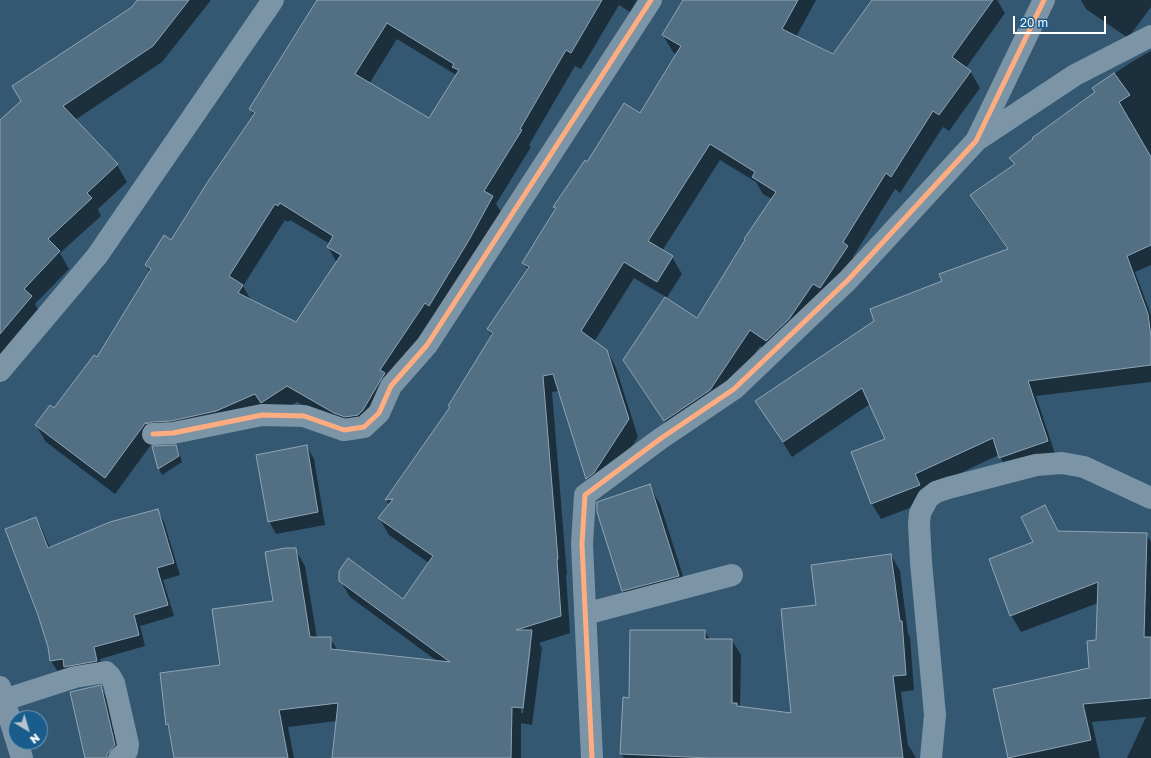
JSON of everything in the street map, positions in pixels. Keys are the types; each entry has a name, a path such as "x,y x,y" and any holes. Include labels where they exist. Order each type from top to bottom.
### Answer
{"highway":[{"path":"2,693 8,713"}],"street":[{"path":"0,372 97,256 273,0"},
{"path":"153,434 173,433 262,415 304,416 344,430 364,427 379,413 391,386 427,345 650,0"},
{"path":"976,141 1044,0"},
{"path":"592,758 582,544 585,495 660,439 734,389 848,280 976,141 1075,75 1151,36"},
{"path":"931,758 935,715 919,524 920,513 928,498 936,492 948,488 1036,465 1062,463 1084,467 1151,498"},
{"path":"585,614 732,575"},
{"path":"2,693 75,677 106,672 114,683 128,744 127,751 119,758"}],"building":[{"path":"137,0 189,0 153,46 63,106 118,164 87,193 92,198 48,239 60,251 24,289 32,296 0,334 0,120 21,101 12,86 132,7"},
{"path":"317,0 602,0 571,53 566,50 520,129 522,130 484,191 493,196 469,240 429,306 425,303 380,370 385,373 363,410 358,415 345,417 334,413 287,386 261,403 255,394 216,411 171,421 152,422 146,424 146,422 105,478 35,425 50,405 54,408 94,355 97,357 151,269 145,265 164,235 171,240 209,180 255,113 249,109","holes":["387,23 454,64 452,67 459,70 429,118 355,74","280,203 333,236 327,247 341,255 296,322 238,293 243,285 229,276 275,204 278,206"]},
{"path":"683,0 798,0 782,29 833,54 872,0 993,0 952,57 971,71 939,115 933,111 891,177 886,173 843,242 848,246 820,288 813,284 789,319 766,341 750,330 710,390 664,421 623,360 665,297 697,318 745,240 744,239 776,192 752,177 755,172 710,144 648,241 673,256 657,282 624,262 581,331 607,350 629,419 594,473 586,479 553,374 543,376 558,559 561,616 516,630 532,630 523,708 512,707 511,758 332,758 338,703 279,710 288,758 174,758 168,724 166,725 160,673 220,665 212,609 273,601 265,552 285,548 296,548 310,637 331,637 331,649 450,662 339,581 339,571 348,558 403,599 433,556 378,518 393,499 385,500 450,407 448,406 493,333 487,329 529,267 522,263 556,208 553,207 585,160 587,162 624,103 640,113 681,46 662,35"},
{"path":"1114,73 1130,95 1119,102 1151,157 1151,245 1127,256 1148,314 1151,337 1151,365 1028,381 1048,441 999,458 993,438 915,474 920,485 871,504 851,452 885,439 862,388 783,442 755,401 874,321 870,309 942,281 939,274 1008,249 970,195 1015,164 1009,158 1033,139 1032,138 1095,92 1092,88"},
{"path":"176,445 179,456 158,469 152,446"},
{"path":"307,445 318,512 268,522 256,455"},
{"path":"650,484 679,576 622,591 597,512 597,502"},
{"path":"1045,505 1058,531 1147,533 1144,637 1151,637 1151,698 1083,704 1091,740 1008,758 993,689 1089,668 1087,641 1096,640 1098,582 1010,616 989,559 1033,542 1021,517"},
{"path":"158,509 174,563 157,568 168,605 134,615 139,635 94,647 97,661 64,667 63,659 50,661 48,647 38,615 5,529 36,517 48,548 110,522"},
{"path":"891,554 900,621 902,621 906,675 893,676 903,758 709,758 620,754 623,697 629,698 630,630 705,630 705,639 732,639 732,703 737,703 737,706 791,713 781,609 816,605 811,565"},
{"path":"101,685 115,745 107,754 107,758 85,758 70,692"}],"cycle path":[{"path":"153,434 173,433 262,415 304,416 344,430 364,427 379,413 391,386 427,345 651,0"},
{"path":"592,758 582,544 585,495 660,439 734,389 848,280 976,141 1044,0"}]}
